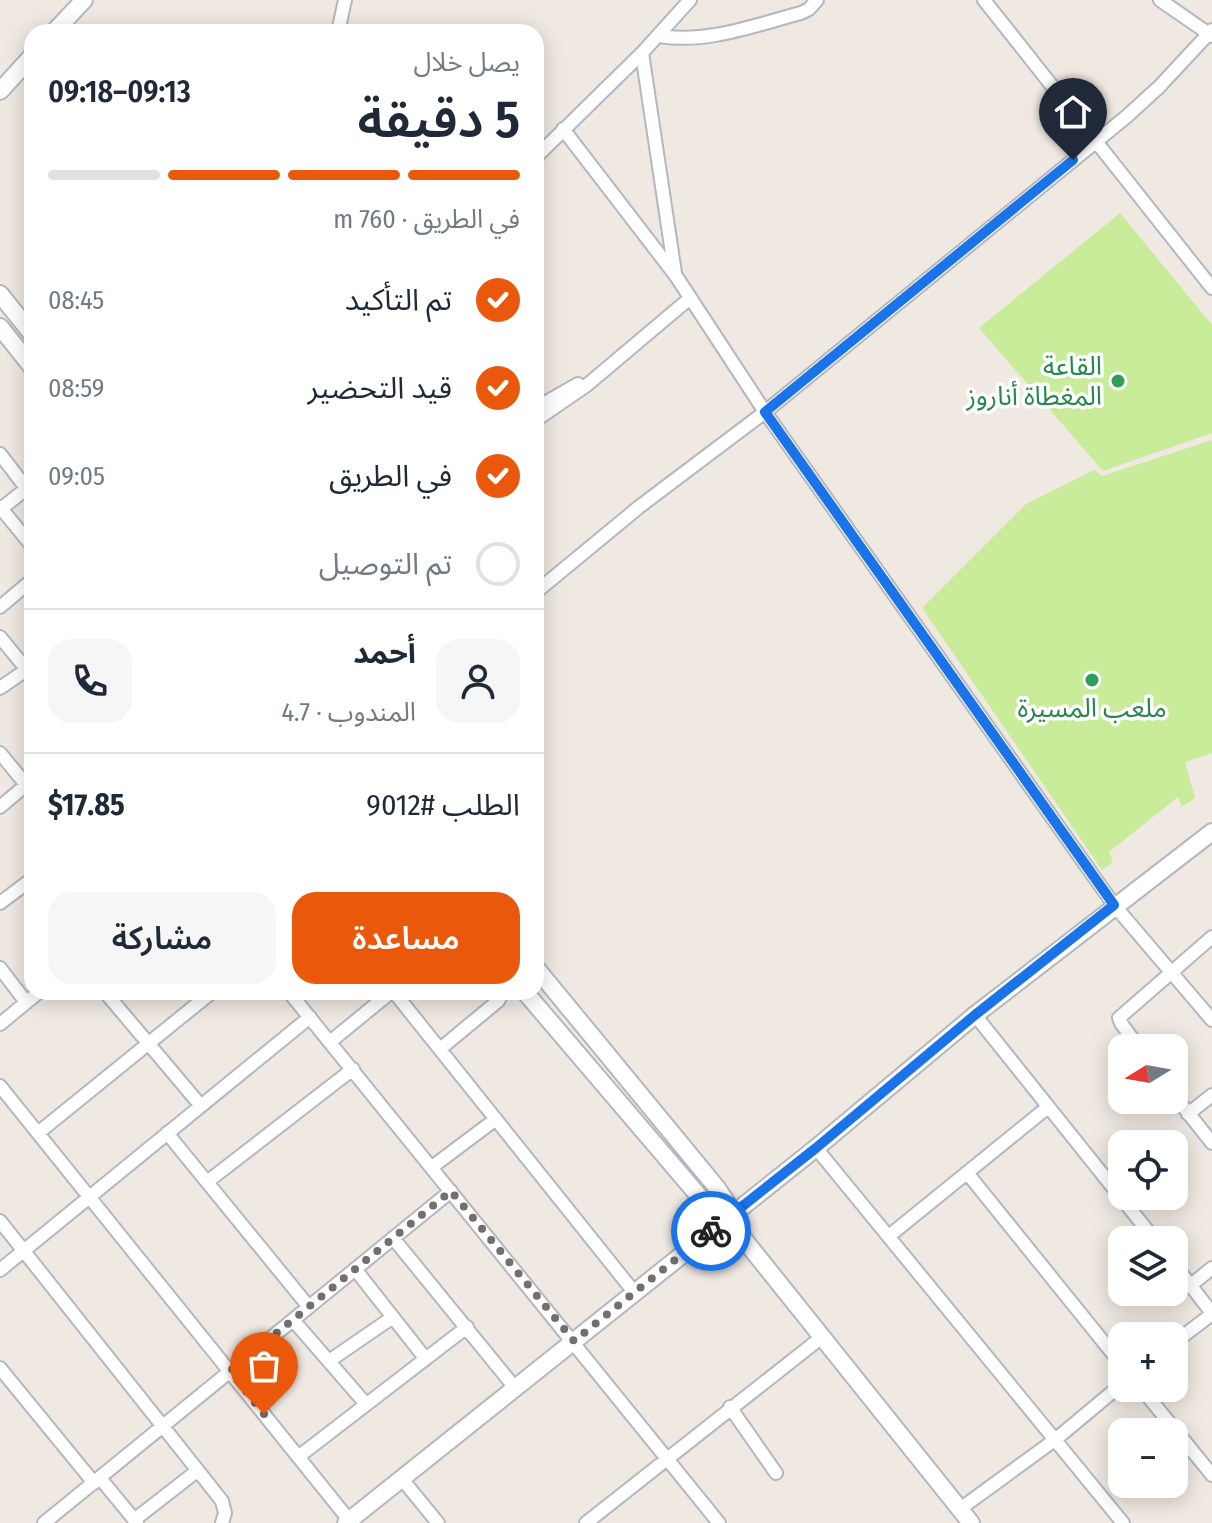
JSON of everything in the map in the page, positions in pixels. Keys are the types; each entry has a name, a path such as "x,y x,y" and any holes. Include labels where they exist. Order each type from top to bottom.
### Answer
{"street":[{"path":"62,24 84,0"},
{"path":"340,24 345,0"},
{"path":"544,149 659,36 689,0"},
{"path":"659,36 687,39 718,34 801,13 817,0"},
{"path":"984,0 1212,288"},
{"path":"544,585 639,507 765,412 1159,87 1211,34 1160,0"},
{"path":"642,53 676,276"},
{"path":"0,91 24,65"},
{"path":"563,129 676,276 765,412 1114,905 1212,1020"},
{"path":"1,296 24,324"},
{"path":"544,415 587,385 689,299"},
{"path":"1,332 24,356"},
{"path":"544,403 574,385 587,385"},
{"path":"0,454 24,480"},
{"path":"24,491 1,508 24,536"},
{"path":"0,607 24,587"},
{"path":"0,637 24,663"},
{"path":"0,688 24,674"},
{"path":"0,753 24,782"},
{"path":"0,807 24,791"},
{"path":"0,1086 348,1522 816,1148 975,1015 1212,832"},
{"path":"0,903 24,885"},
{"path":"1129,1034 1119,1018 1212,937"},
{"path":"0,968 24,999"},
{"path":"544,982 738,1232 971,1523"},
{"path":"0,1024 29,1000"},
{"path":"112,1000 201,1106"},
{"path":"38,1133 202,1000"},
{"path":"296,1000 719,1523"},
{"path":"330,1042 382,1000"},
{"path":"399,1000 634,1292"},
{"path":"440,1049 495,1000"},
{"path":"532,1000 727,1217"},
{"path":"975,1015 1144,1226"},
{"path":"0,1270 310,1017"},
{"path":"207,1182 353,1069"},
{"path":"1212,1095 1188,1114 1212,1143"},
{"path":"889,1236 1048,1107"},
{"path":"432,1167 496,1119"},
{"path":"167,1133 309,1307"},
{"path":"816,1148 1123,1523"},
{"path":"968,1174 1108,1348"},
{"path":"44,1523 451,1191"},
{"path":"1,1224 223,1504 225,1513 222,1523"},
{"path":"393,1238 516,1389"},
{"path":"1191,1285 1212,1268"},
{"path":"355,1269 425,1358"},
{"path":"1188,1281 1212,1313 1188,1332"},
{"path":"329,1361 393,1317"},
{"path":"293,1320 365,1403"},
{"path":"298,1457 467,1327"},
{"path":"586,1523 822,1337"},
{"path":"0,1368 135,1521 197,1471"},
{"path":"960,1509 1056,1439 1108,1396"},
{"path":"1152,1402 1212,1475"},
{"path":"730,1407 776,1473"},
{"path":"402,1479 438,1523"},
{"path":"58,1511 68,1523"}],"green space":[{"name":"القاعة المغطاة أناروز","path":"1120,213 1212,325 1212,433 1103,471 979,328"},
{"name":"ملعب المسيرة","path":"1212,440 1212,753 1185,762 1195,798 1182,807 1178,797 1109,852 1113,862 1102,870 922,608 1026,504 1094,470 1102,476"}],"way so far":[{"path":"264,1414 230,1371 451,1191 574,1341 711,1231"}],"place":[{"name":"القاعة المغطاة أناروز","path":"1118,381"},
{"name":"ملعب المسيرة","path":"1092,680"}],"route":[{"path":"711,1231 1114,905 765,412 1073,160"}]}
